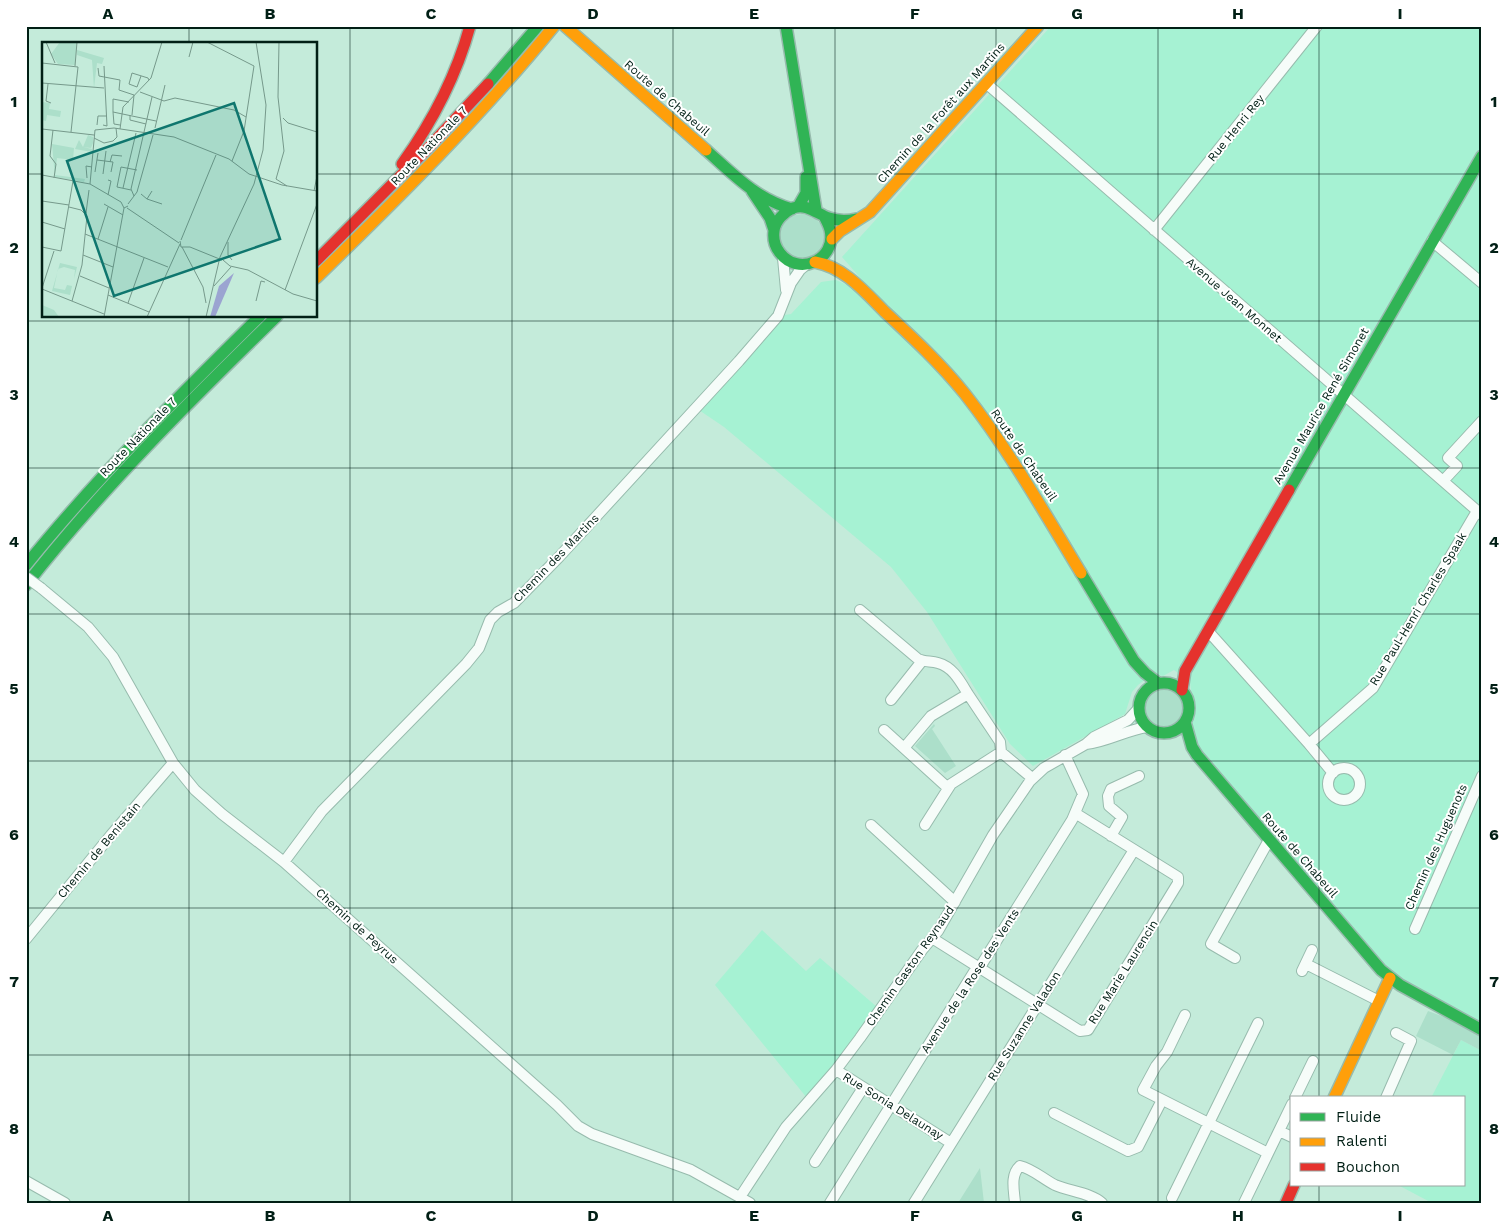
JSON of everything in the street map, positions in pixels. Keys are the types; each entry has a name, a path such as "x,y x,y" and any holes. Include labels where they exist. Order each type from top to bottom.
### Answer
{"main road":[{"path":"364,214 412,150 435,115 450,84 470,26"},
{"name":"Route Nationale 7","path":"318,259 452,125 538,26"},
{"name":"Route Nationale 7","path":"318,276 469,125 554,26"},
{"path":"774,230 784,214 795,208 806,193 806,176 780,26"},
{"path":"786,26 820,213 829,224 831,243 839,262 861,288"},
{"name":"Chemin de la Forêt aux Martins","path":"831,243 836,233 864,217 1038,26"},
{"name":"Route de Chabeuil","path":"567,28 752,191"},
{"name":"Avenue Maurice René Simonet","path":"1182,690 1185,671 1482,156"},
{"path":"752,191 778,205 795,208 807,207 841,221 864,217"},
{"path":"752,191 770,218 774,230 775,245 784,258 790,262 826,264 838,270 861,288"},
{"path":"811,264 822,258 831,243"},
{"name":"Route de Chabeuil","path":"861,288 922,347 964,393 997,437 1057,531 1134,661 1158,683"},
{"name":"Route Nationale 7","path":"26,564 64,518 123,453 258,318"},
{"name":"Route Nationale 7","path":"26,585 106,490 175,417 276,318"},
{"name":"Route de Chabeuil","path":"1134,661 1144,692"},
{"name":"Avenue Maurice René Simonet","path":"1170,683 1185,671"},
{"path":"1158,683 1170,683 1182,690 1188,700 1188,717 1180,727 1168,733 1161,733 1147,727 1142,722 1138,709 1140,697 1158,683"},
{"name":"Route de Chabeuil","path":"1185,722 1192,747"},
{"name":"Route de Chabeuil","path":"1168,733 1192,747 1269,840 1390,978 1482,1030"},
{"path":"1335,1096 1390,978"},
{"path":"1286,1203 1294,1186"}],"street":[{"name":"Rue Henri Rey","path":"1154,230 1317,26"},
{"name":"Avenue Jean Monnet","path":"987,84 1480,513"},
{"path":"1432,241 1482,283"},
{"name":"Chemin des Martins","path":"784,258 786,296"},
{"name":"Chemin des Martins","path":"284,862 322,811 466,664 478,648 490,620 498,612 514,603 559,557 739,361 778,316 795,276 811,264"},
{"path":"1444,482 1457,466 1448,458 1482,421"},
{"name":"Rue Paul-Henri Charles Spaak","path":"1309,744 1373,688 1480,513"},
{"name":"Chemin de Peyrus","path":"26,577 88,627 113,657 173,763 195,790 222,814 284,862 557,1105 578,1126 592,1134 692,1170 750,1203"},
{"path":"860,610 922,661 938,663 956,675 1000,742 1001,752 1032,778"},
{"path":"1208,631 1309,744 1332,773"},
{"path":"891,700 922,661"},
{"path":"904,748 931,716 968,694"},
{"name":"Chemin Gaston Reynaud","path":"740,1197 786,1127 836,1070 932,938 993,835 1032,778 1064,755 1128,720 1138,709"},
{"name":"Chemin Gaston Reynaud","path":"1086,744 1096,743 1127,731 1147,727"},
{"path":"884,730 948,788"},
{"path":"925,825 951,784 1001,752"},
{"name":"Avenue de la Rose des Vents","path":"830,1203 1075,813 1083,794 1064,755"},
{"name":"Chemin de Benistain","path":"26,939 173,763"},
{"path":"1111,836 1127,819 1108,806 1109,792 1139,776"},
{"name":"Chemin des Huguenots","path":"1415,929 1482,776"},
{"name":"Rue Marie Laurencin","path":"932,938 1080,1031 1088,1030 1178,883 1178,877 1075,813"},
{"path":"871,825 955,902"},
{"path":"1235,958 1211,944 1269,840"},
{"name":"Rue Suzanne Valadon","path":"914,1203 1134,850"},
{"path":"1312,950 1304,967 1379,1001"},
{"path":"1185,1015 1166,1052 1143,1090 1268,1153"},
{"path":"1172,1198 1258,1023"},
{"path":"1387,1096 1411,1042 1396,1033"},
{"path":"1296,1096 1313,1061"},
{"name":"Rue Sonia Delaunay","path":"836,1070 952,1143"},
{"path":"815,1162 863,1088"},
{"path":"1054,1113 1128,1150 1138,1147 1162,1100"},
{"path":"1244,1203 1290,1108"},
{"path":"1279,1131 1290,1136"},
{"path":"1015,1203 1013,1180 1015,1170 1020,1166 1026,1167 1054,1184 1094,1197 1102,1203"},
{"path":"26,1181 65,1203"}],"shaded area":[{"path":"1051,26 1482,26 1482,1026 1396,978 1198,751 1190,729 1194,715 1190,682 1174,670 1163,676 1152,674 1132,692 1125,714 1033,766 1010,744 927,612 891,567 724,427 696,408 778,316 791,314 821,282 836,280 865,293 870,289 842,257"},
{"path":"806,214 818,220 823,227 823,245 818,252 811,257 798,258 790,255 783,248 780,232 783,224 790,217"},
{"path":"1164,687 1179,693 1185,708 1179,723 1164,729 1149,723 1143,708 1149,693"},
{"path":"934,724 935,726 932,729 956,766 945,773 915,746"},
{"path":"762,930 806,971 820,958 877,1007 860,1037 807,1098 715,985"},
{"path":"1428,1011 1447,1018 1482,1038 1482,1051 1461,1040 1453,1055 1416,1036"},
{"path":"1461,1040 1482,1051 1482,1203 1432,1203 1400,1186 1466,1186 1466,1096 1432,1096"},
{"path":"980,1168 984,1203 958,1203"}],"traffic: fast":[{"path":"488,84 538,26"},
{"path":"786,26 816,210"},
{"path":"706,150 756,192 779,205 792,209"},
{"path":"1289,490 1482,156"},
{"path":"798,207 806,193 806,177"},
{"path":"752,191 770,218 774,230"},
{"path":"824,216 830,228 831,241 828,250 822,257 814,262 796,264 780,253 774,240 775,227 780,217 793,208 807,208 836,220 856,219"},
{"path":"26,565 110,468 169,406 258,318"},
{"path":"26,585 85,514 147,446 275,318"},
{"path":"1081,573 1134,661 1158,683"},
{"path":"1159,683 1169,683 1182,690 1189,703 1189,708 1189,713 1182,726 1169,733 1159,733 1150,729 1143,722 1139,713 1139,703 1143,694 1150,687 1159,683"},
{"path":"1185,722 1192,747 1197,755 1381,970 1400,985 1482,1030"}],"traffic: slow":[{"path":"318,276 409,186 468,124 554,26"},
{"path":"565,26 706,150"},
{"path":"832,239 840,231 870,212 1038,26"},
{"path":"815,262 835,269 853,281 956,383 1011,459 1081,573"},
{"path":"1335,1096 1390,978"}],"traffic: jam":[{"path":"402,164 424,131 451,81 470,26"},
{"path":"318,259 430,146 488,84"},
{"path":"1182,690 1185,671 1289,490"},
{"path":"1286,1203 1294,1186"}]}
